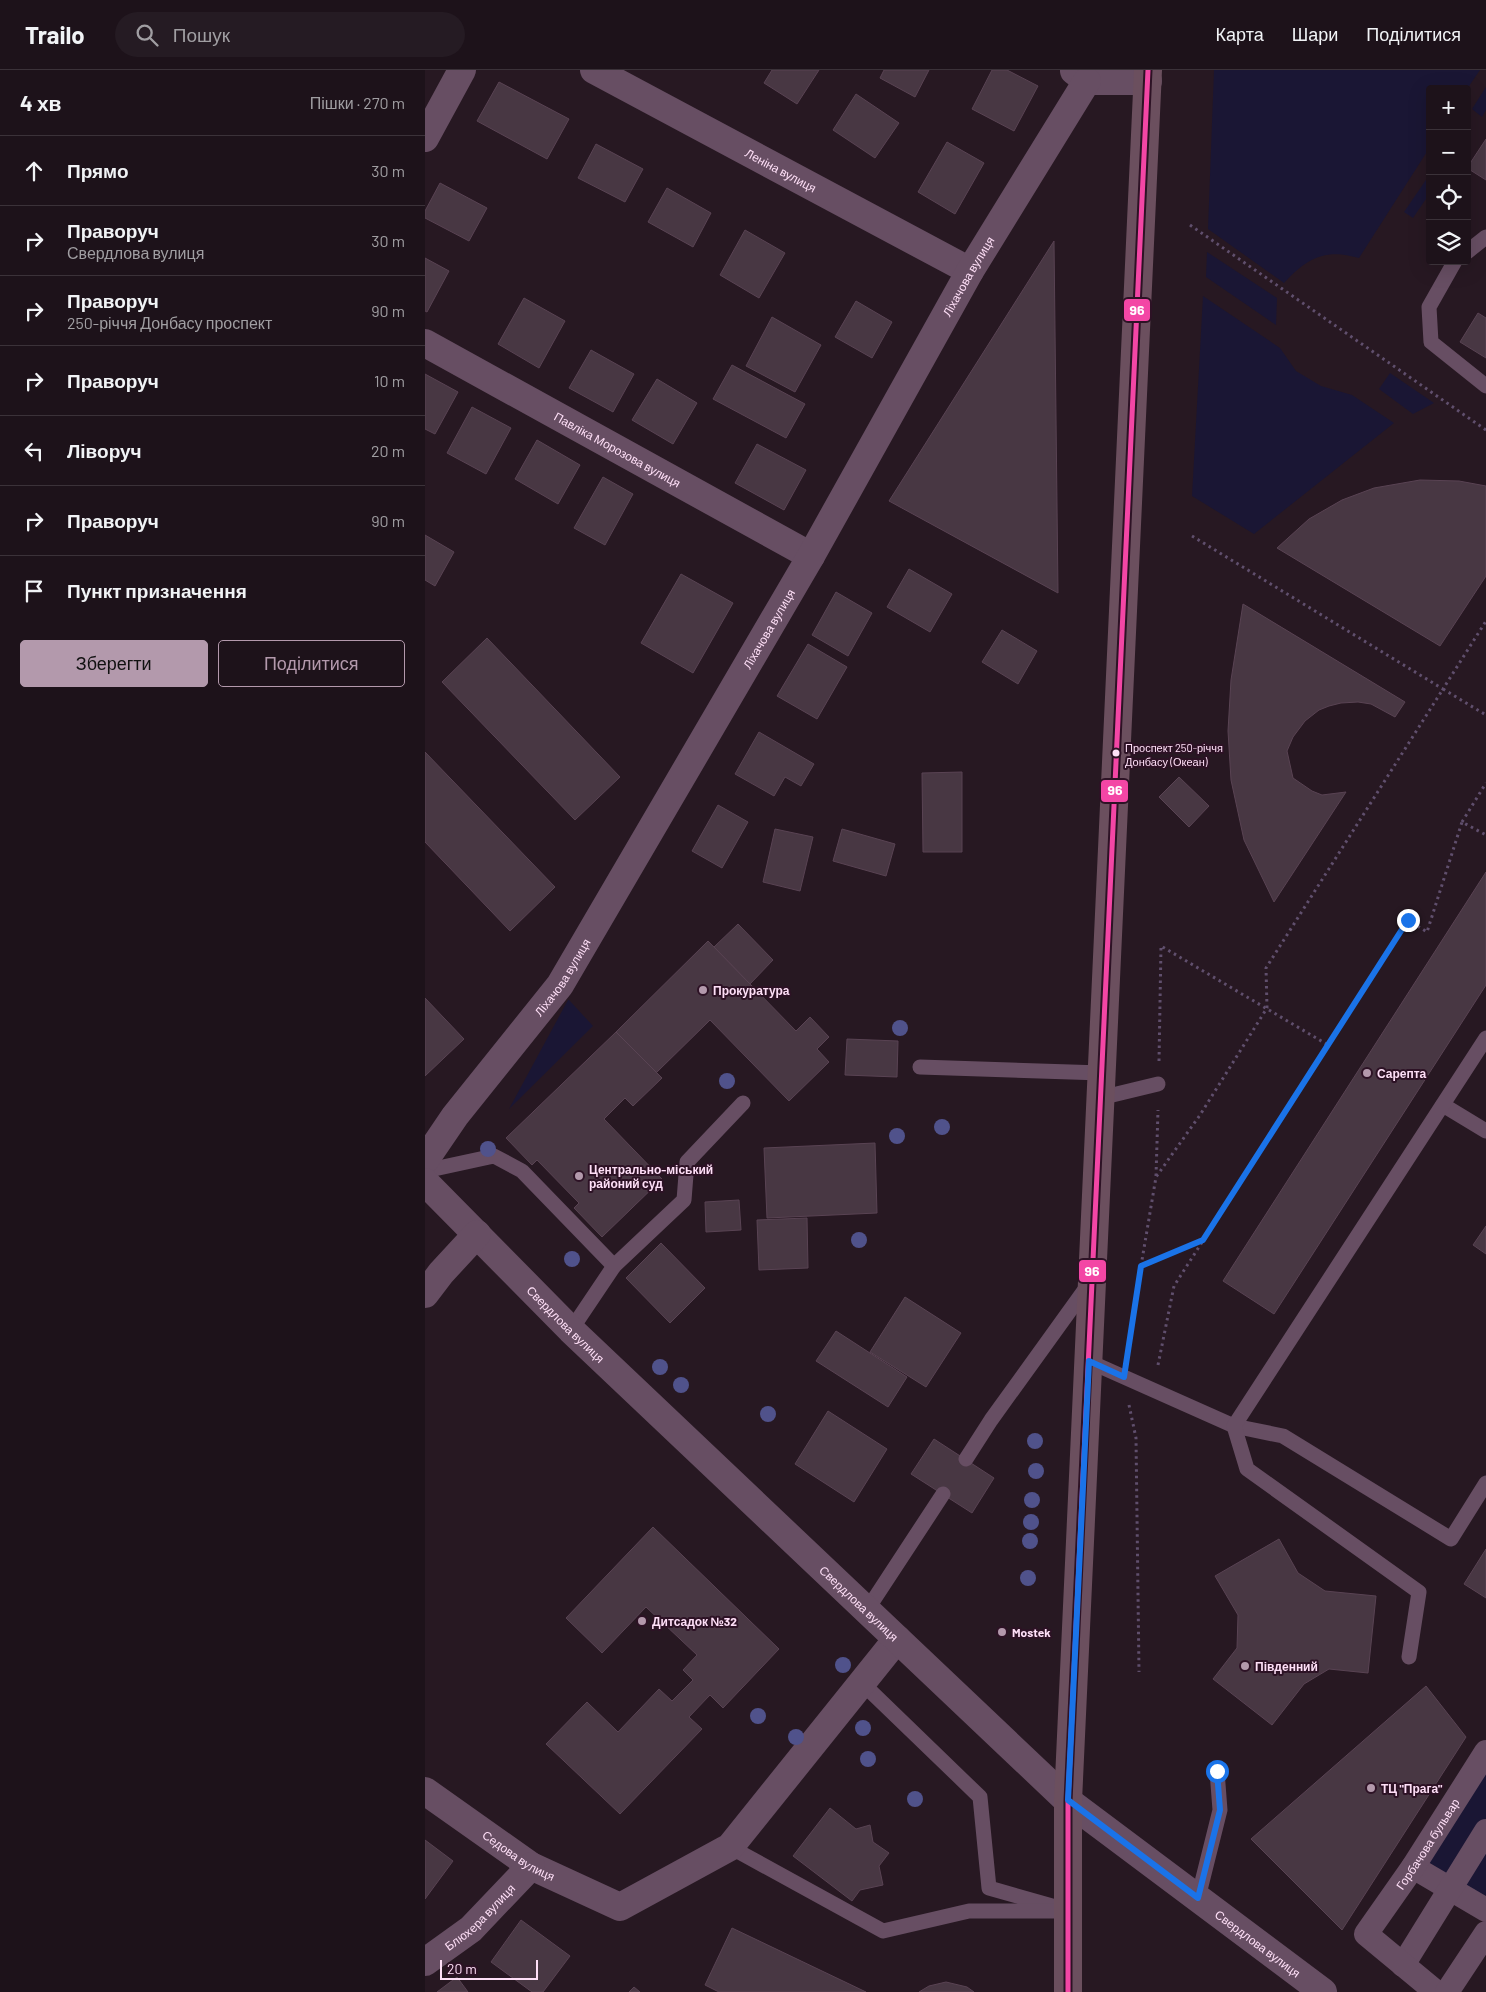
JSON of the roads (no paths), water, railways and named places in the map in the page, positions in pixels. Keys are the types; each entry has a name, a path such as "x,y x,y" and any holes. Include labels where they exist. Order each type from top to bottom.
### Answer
{"main road":[{"path":"1068,1992 1068,1800 1148,75"}],"street":[{"path":"425,138 462,70"},
{"name":"Леніна вулиця","path":"594,70 970,271"},
{"path":"1080,76 1148,75"},
{"name":"Ліхачова вулиця","path":"425,1160 455,1116 560,985 811,556 1080,76"},
{"name":"Павліка Морозова вулиця","path":"425,343 811,556"},
{"name":"Свердлова вулиця","path":"425,1182 571,1330 1068,1800 1323,1992"},
{"path":"425,1294 441,1273 477,1234"},
{"path":"730,1846 897,1638"},
{"name":"Горбачова бульвар","path":"1403,1965 1366,1934 1413,1867 1486,1752"},
{"name":"Седова вулиця","path":"425,1791 531,1866 620,1907 730,1846"},
{"path":"1436,1992 1403,1965 1486,1831"},
{"name":"Блюхера вулиця","path":"425,1962 471,1929 531,1866"},
{"path":"1413,1867 1486,1910"},
{"path":"1447,1992 1486,1933"}],"lane":[{"path":"1471,249 1486,237"},
{"path":"1451,265 1429,307 1431,342 1486,386"},
{"path":"1409,1657 1419,1592 1247,1469 1234,1426 1486,1038"},
{"path":"920,1067 1101,1086 1158,1084"},
{"path":"571,1330 614,1266 684,1200 687,1162 743,1103"},
{"path":"1443,1105 1486,1131"},
{"path":"425,1170 494,1156 522,1171 614,1266"},
{"path":"965,1459 1092,1279"},
{"path":"1089,1361 1234,1426 1283,1436 1451,1539 1486,1483"},
{"path":"867,1610 943,1494"},
{"path":"861,1682 980,1797 989,1888 1068,1911"},
{"path":"1198,1898 1220,1810 1217,1771"},
{"path":"730,1846 883,1931 969,1911 1068,1911"}],"place":[{"name":"Проспект 250-річчя Донбасу (Океан)","path":"1116,753"},
{"name":"Прокуратура","path":"703,990"},
{"name":"Сарепта","path":"1367,1073"},
{"name":"Центрально-міський районий суд","path":"579,1176"},
{"name":"Дитсадок №32","path":"642,1621"},
{"name":"Mostek","path":"1002,1632"},
{"name":"Південний","path":"1245,1666"},
{"name":"ТЦ \"Прага\"","path":"1371,1788"}]}
